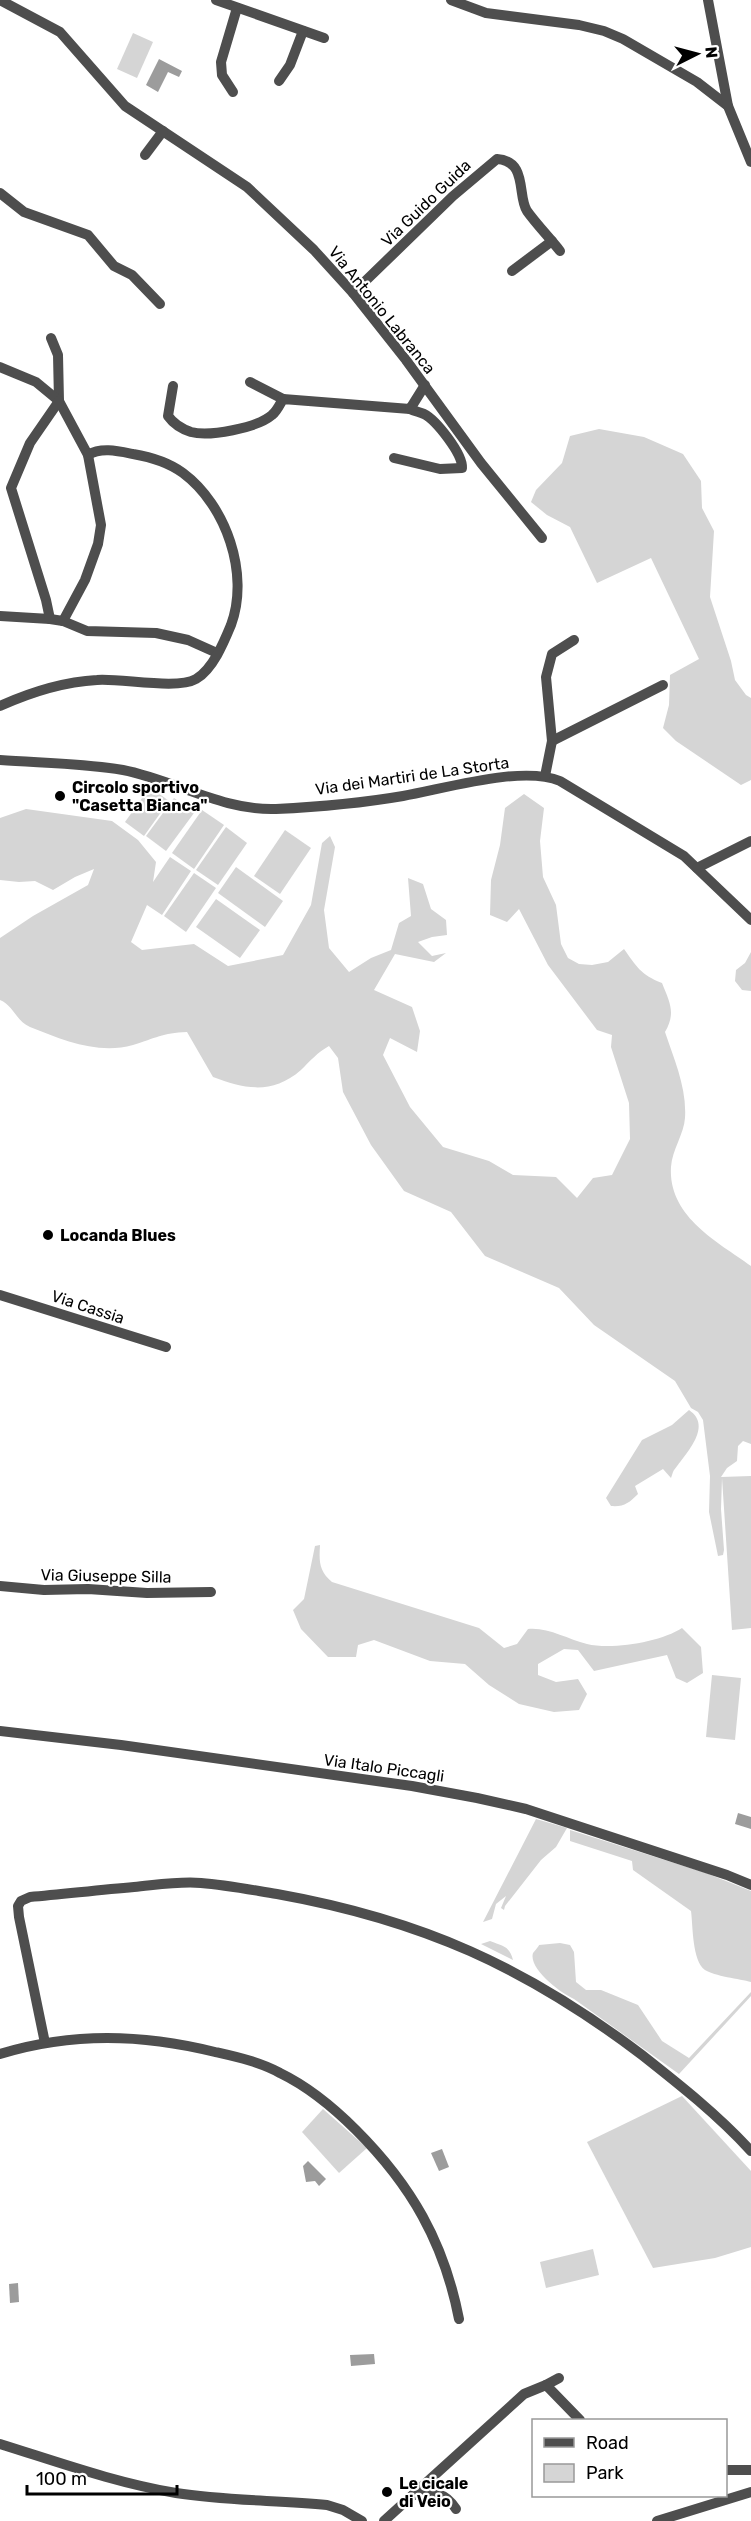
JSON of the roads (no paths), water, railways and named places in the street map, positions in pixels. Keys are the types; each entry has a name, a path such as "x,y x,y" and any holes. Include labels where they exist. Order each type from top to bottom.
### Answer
{"street":[{"name":"Via Antonio Labranca","path":"0,0 60,32 124,106 247,188 314,250 353,293 425,385 481,463 542,538"},
{"path":"216,0 324,38"},
{"path":"451,0 486,13 560,22 614,35 697,82 728,106"},
{"path":"708,0 728,106 751,162"},
{"path":"233,92 222,75 221,62 237,8"},
{"path":"279,81 290,65 303,31"},
{"path":"145,156 163,131"},
{"name":"Via Guido Guida","path":"353,293 453,196 497,159 508,163 517,171 526,209 560,251"},
{"path":"0,193 24,212 88,235 114,266 132,275 159,304"},
{"path":"512,271 552,241"},
{"path":"50,619 11,488 30,443 59,401 58,355 51,338"},
{"path":"0,367 36,382 59,401 88,455 99,512 100,538 85,580 63,621"},
{"path":"250,381 283,399 410,409 424,414 437,424 460,458 462,468 440,469 394,458"},
{"path":"410,409 425,385"},
{"path":"173,386 168,416 183,429 192,432 238,429 263,421 273,414 283,399"},
{"path":"0,706 36,691 82,681 189,682 203,673 217,653 231,624 236,606 237,586 230,542 216,509 192,481 163,461 114,451 95,450 88,455"},
{"path":"0,484 11,488"},
{"path":"0,616 63,621 87,631 164,634 188,640 217,653"},
{"path":"545,776 552,741 546,676 552,654 574,640"},
{"path":"552,741 663,686"},
{"name":"Via dei Martiri de La Storta","path":"0,760 122,770 229,803 263,809 402,796 493,779 528,775 545,776 560,781 684,856 751,920"},
{"path":"697,868 751,841"},
{"name":"Via Cassia","path":"0,1295 166,1347"},
{"name":"Via Giuseppe Silla","path":"0,1586 34,1590 211,1592"},
{"name":"Via Italo Piccagli","path":"0,1731 204,1757 477,1798 536,1812 751,1885"},
{"path":"45,2043 19,1917 18,1906 21,1901 30,1897 179,1883 212,1884 297,1898 368,1914 422,1931 492,1959 573,2005 604,2027 683,2087 751,2151"},
{"path":"0,2055 45,2043 108,2037 155,2040 208,2050 261,2064 298,2082 346,2120 381,2155 403,2182 431,2230 442,2256 459,2319"},
{"path":"384,2521 524,2394 559,2378"},
{"path":"546,2385 578,2419"},
{"path":"0,2444 153,2489 210,2497 327,2505 344,2510 362,2521"},
{"path":"727,2470 751,2470"},
{"path":"657,2521 751,2492"},
{"path":"413,2495 442,2494 450,2499 456,2509"}],"place":[{"name":"Circolo sportivo \"Casetta Bianca\"","path":"60,796"},
{"name":"Locanda Blues","path":"48,1235"},
{"name":"Le cicale di Veio","path":"387,2492"}]}
